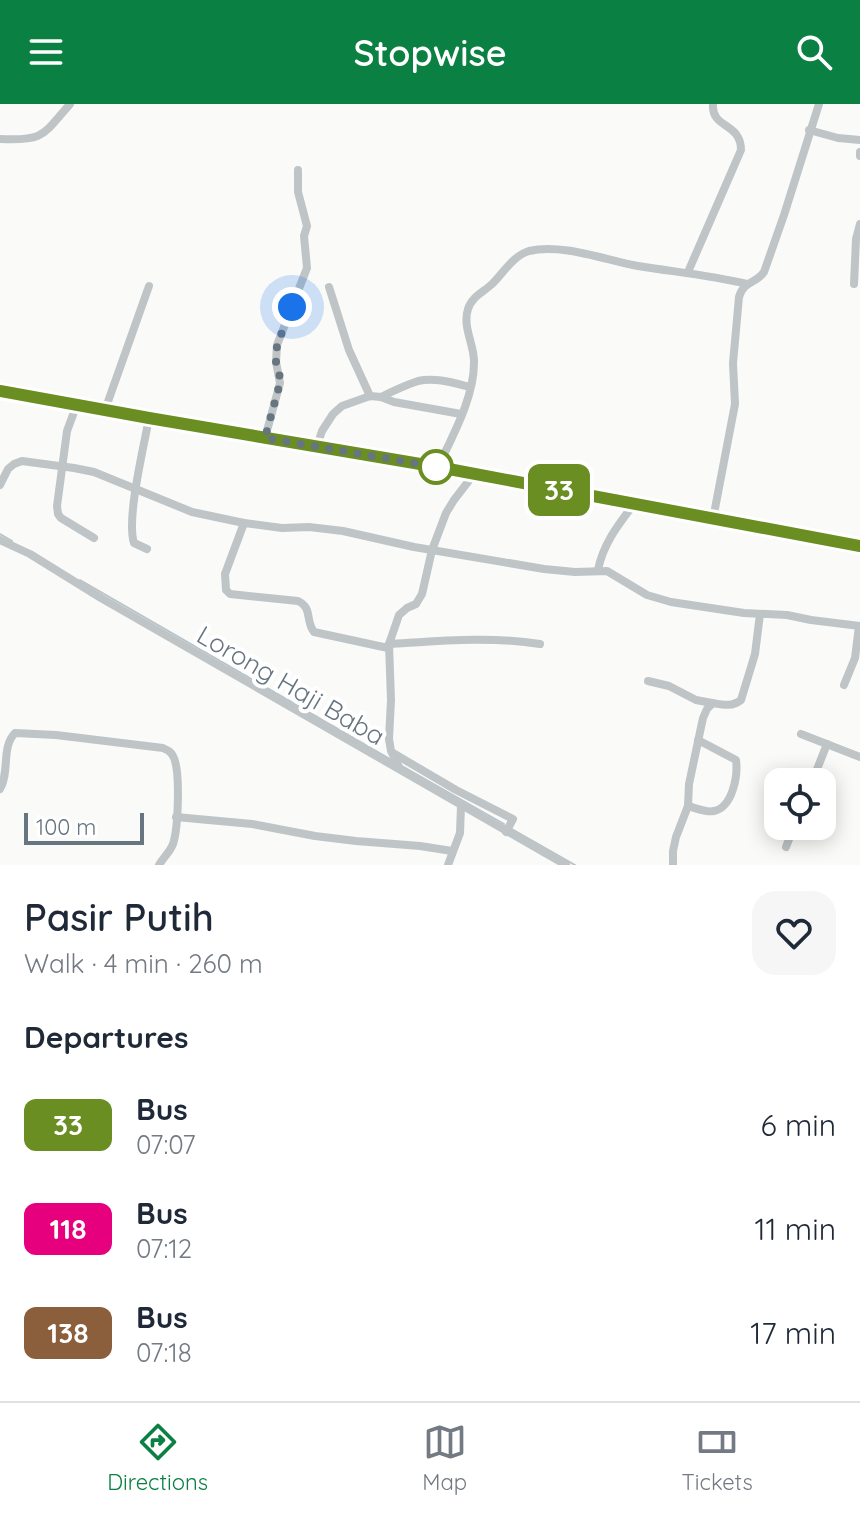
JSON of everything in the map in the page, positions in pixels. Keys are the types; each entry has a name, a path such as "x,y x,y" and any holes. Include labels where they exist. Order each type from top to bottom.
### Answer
{"street":[{"path":"0,139 35,138 45,133 70,104"},
{"path":"688,272 741,150 738,134 716,118 712,111 713,104"},
{"path":"713,519 735,404 733,363 739,297 747,284 764,272 819,104"},
{"path":"809,130 860,140"},
{"path":"265,438 280,383 277,345 307,268 304,236 307,226 298,192 298,170"},
{"path":"854,284 856,239 860,224"},
{"path":"438,467 470,387 474,363 467,310 472,301 491,286 517,257 539,250 567,251 747,284"},
{"path":"105,410 149,286"},
{"path":"329,287 349,350 370,396"},
{"path":"381,397 417,381 438,380 470,387"},
{"path":"0,391 438,467 860,546"},
{"path":"317,446 333,414 342,406 370,396 461,414"},
{"path":"77,404 67,431 58,514 94,538"},
{"path":"147,549 138,546 132,539 136,490 149,418"},
{"path":"0,485 8,469 22,461 62,466 94,472 192,512 244,523 343,531 553,571 607,571 647,595 671,602 860,626 855,658 844,685"},
{"path":"400,769 389,739 391,700 388,646 399,615 416,604 422,594 432,550 446,513 474,474"},
{"path":"598,570 612,533 634,504"},
{"path":"244,523 225,574 226,590 230,594 298,601 306,605 309,624 314,632 388,646 494,639 540,644"},
{"name":"Lorong Haji Baba","path":"0,540 30,554 461,806 508,829"},
{"path":"648,681 674,687 696,700 735,705 741,700 755,654 760,614"},
{"path":"673,865 676,837 688,806 698,740 707,709 713,703"},
{"path":"0,789 8,741 15,733 155,747 170,752 178,773 176,817 173,843 159,865"},
{"path":"801,734 860,757"},
{"path":"688,806 714,812 723,807 731,794 736,771 736,760 698,740"},
{"path":"818,768 827,744"},
{"path":"392,753 513,819 508,829 566,865"},
{"path":"448,865 460,833 461,806"},
{"path":"176,817 452,851"},
{"path":"786,847 789,840"}],"waterway":[{"path":"0,534 12,541"},
{"path":"80,580 390,759"},
{"path":"402,766 504,824"},
{"path":"510,828 575,865"}],"bus line":[{"name":"33","path":"0,391 438,467 860,546"}],"route":[{"path":"292,307 277,345 280,383 265,438 436,467"}]}
